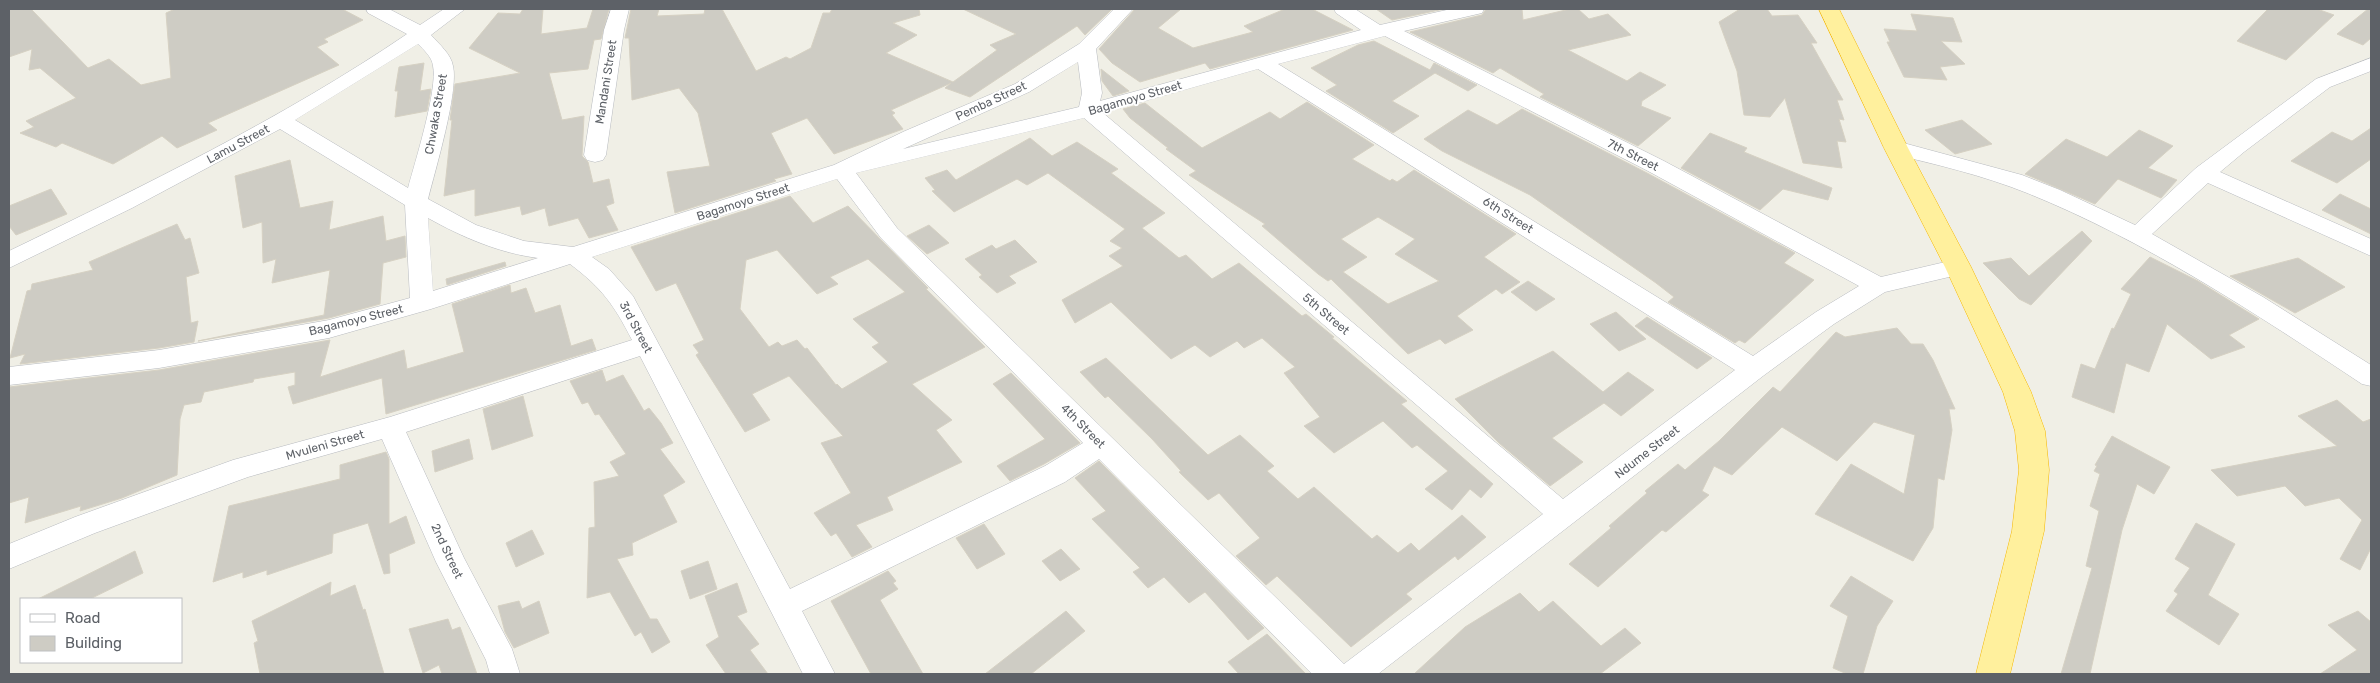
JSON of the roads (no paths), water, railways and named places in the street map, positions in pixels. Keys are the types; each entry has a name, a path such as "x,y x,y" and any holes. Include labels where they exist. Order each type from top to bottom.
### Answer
{"highway":[{"path":"1829,9 1896,148 1958,266 2017,392 2030,431 2034,470 2028,531 1993,674"}],"street":[{"path":"375,9 420,33"},
{"name":"Lamu Street","path":"9,260 181,175 281,121 380,61 456,9"},
{"name":"Mandani Street","path":"595,155 614,30 620,9"},
{"name":"Pemba Street","path":"842,170 912,136 1022,88 1086,48 1124,9"},
{"name":"7th Street","path":"1343,9 1382,31 1656,166 1878,286"},
{"name":"Bagamoyo Street","path":"9,376 169,358 330,329 422,303 842,170 1088,112 1261,62 1475,9"},
{"name":"Chwaka Street","path":"420,33 441,60 444,79 433,135 416,202 422,303"},
{"path":"1086,48 1092,93 1088,112"},
{"name":"6th Street","path":"1261,62 1754,369"},
{"path":"2138,236 2156,216 2204,173 2323,83 2371,64"},
{"name":"5th Street","path":"1088,112 1564,516"},
{"name":"3rd Street","path":"281,121 416,202 468,230 522,248 573,256 601,275 624,302 782,607 819,674"},
{"path":"1896,148 1972,167 2051,194 2138,236 2264,308 2371,377"},
{"name":"4th Street","path":"842,170 889,232 1333,674"},
{"path":"2204,173 2371,248"},
{"name":"Ndume Street","path":"1355,674 1754,369 1825,318 1878,286 1958,266"},
{"name":"Mvuleni Street","path":"9,557 85,525 243,468 390,427 646,345"},
{"name":"2nd Street","path":"390,427 451,562 501,659 505,674"},
{"path":"782,607 959,518 1056,474 1102,444"}]}
